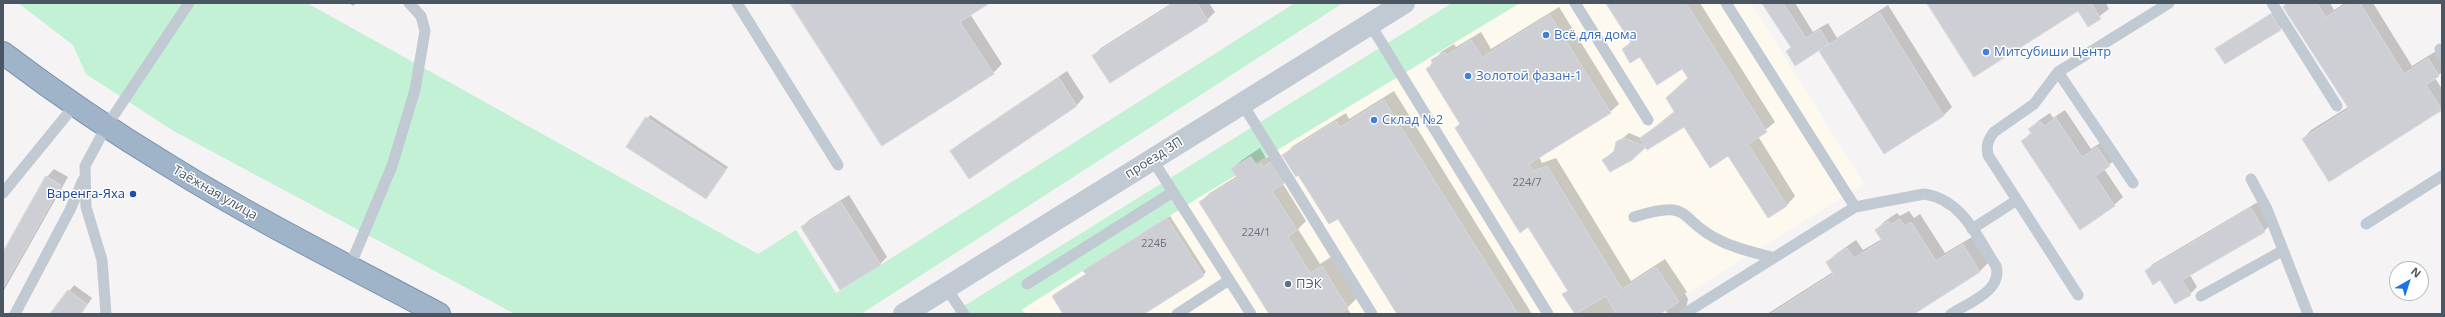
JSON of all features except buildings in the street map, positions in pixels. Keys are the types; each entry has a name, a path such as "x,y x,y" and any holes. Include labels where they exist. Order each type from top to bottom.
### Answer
{"highway":[{"name":"Таёжная улица","path":"3,53 74,106 106,127 242,209 439,314"}],"street":[{"name":"проезд 3П","path":"904,314 1404,3"}],"lane":[{"path":"15,314 70,210 84,176 90,154 106,127 189,3"},
{"path":"350,266 392,166 415,90 425,30 421,16 409,3"},
{"path":"737,3 838,165"},
{"path":"1575,3 1648,120"},
{"path":"1726,3 1855,207"},
{"path":"2078,295 1988,155 1986,146 1989,138 2034,104 2058,72 2169,3"},
{"path":"2272,3 2337,106"},
{"path":"1370,24 1548,314"},
{"path":"2058,72 2134,183"},
{"path":"1242,103 1372,314"},
{"path":"3,193 74,106"},
{"path":"1152,159 1251,314"},
{"path":"84,176 86,207 102,260 106,314"},
{"path":"2366,224 2442,176"},
{"path":"2250,179 2267,209 2282,251 2308,314"},
{"path":"1027,284 1173,192"},
{"path":"1684,314 1855,207 1924,194 1935,195 1956,208 1972,229 1996,266 1997,281 1992,288 1951,314"},
{"path":"1972,229 2017,200"},
{"path":"1634,217 1660,209 1678,210 1722,242 1774,258"},
{"path":"2202,296 2282,251"},
{"path":"1177,314 1229,280"},
{"path":"946,288 964,314"}],"shaded area":[{"path":"1452,3 1751,3 1864,184 1654,314 1028,314 1018,309 1001,284"}],"green space":[{"path":"18,3 307,3 758,254 796,230 836,293 1295,3 1343,3 861,314 515,314 172,130 86,74 73,45"},
{"path":"1452,3 1520,3 1198,198 1021,310 1027,314 951,314"}],"place":[{"name":"Всё для дома","path":"1546,35"},
{"name":"Митсубиши Центр","path":"1986,52"},
{"name":"Золотой фазан-1","path":"1468,76"},
{"name":"Склад №2","path":"1374,120"},
{"name":"Варенга-Яха","path":"133,194"},
{"name":"ПЭК","path":"1288,284"}]}
